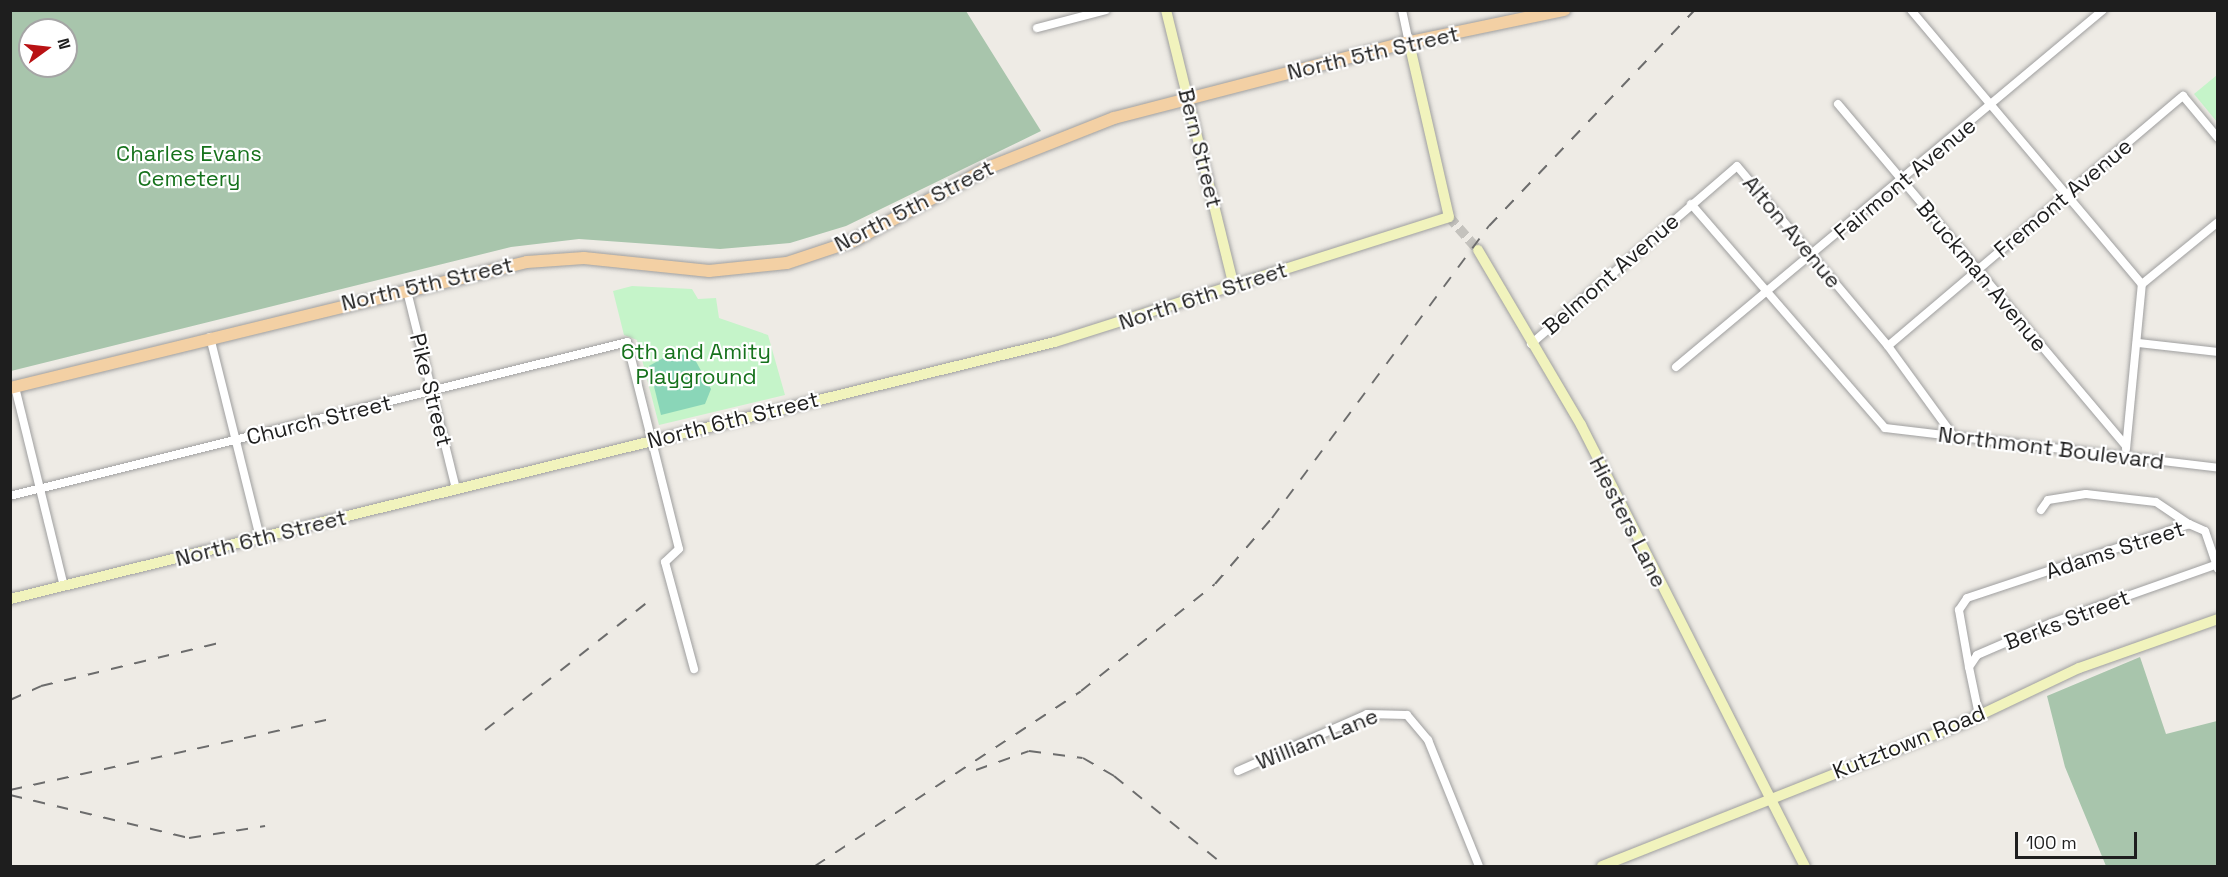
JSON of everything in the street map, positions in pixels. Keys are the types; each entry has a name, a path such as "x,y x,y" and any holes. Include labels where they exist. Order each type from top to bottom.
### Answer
{"main road":[{"name":"North 5th Street","path":"13,388 210,336 547,259 709,271 802,259 853,241 1027,150 1188,99 1409,43 1564,10"}],"street":[{"path":"1037,28 1106,10"},
{"name":"Bern Street","path":"1166,10 1234,286"},
{"path":"1402,10 1409,43"},
{"path":"1911,10 2142,284 2138,343 2125,456"},
{"name":"Fairmont Avenue","path":"1676,367 1812,256 2103,10"},
{"name":"North 6th Street","path":"10,599 1059,342 1449,217 1409,43"},
{"name":"Fremont Avenue","path":"1888,346 2183,96 2217,138"},
{"name":"Bruckman Avenue","path":"1838,104 2126,446"},
{"name":"Alton Avenue","path":"1691,204 1737,166 1888,346 1954,437"},
{"path":"1691,204 1767,293"},
{"name":"Belmont Avenue","path":"1531,344 1691,204"},
{"path":"2142,284 2217,222"},
{"name":"Hiesters Lane","path":"1479,249 1531,344 1581,426 1805,867"},
{"name":"Pike Street","path":"407,291 456,489"},
{"name":"Northmont Boulevard","path":"1767,293 1885,428 2217,468"},
{"path":"210,336 260,538"},
{"name":"Church Street","path":"10,495 236,441 627,342 652,440"},
{"path":"2138,343 2217,352"},
{"path":"13,388 64,586"},
{"path":"652,440 679,549 665,562 693,669"},
{"path":"2041,510 2048,500 2086,494 2156,502 2189,524"},
{"name":"Adams Street","path":"1969,667 1959,610 1967,598 2189,524 2205,531 2217,566"},
{"name":"Berks Street","path":"1969,667 1977,655 2050,622 2217,566"},
{"name":"Kutztown Road","path":"1602,867 1979,715 2079,668 2217,619"},
{"path":"1969,667 1979,715"},
{"name":"William Lane","path":"1238,771 1367,714 1407,715 1428,740 1479,867"}],"green space":[{"name":"Charles Evans Cemetery","path":"11,10 966,11 1041,131 846,226 790,243 720,249 579,239 511,247 11,371"},
{"path":"2217,75 2217,122 2194,94"},
{"name":"6th and Amity Playground","path":"632,286 692,289 698,299 716,298 719,318 768,335 785,395 659,425 637,340 624,335 613,291"},
{"path":"672,353 693,356 711,389 705,404 661,415 649,366"},
{"path":"2140,657 2166,734 2217,721 2217,866 2106,866 2065,767 2047,696"}],"tunnel":[{"path":"1449,217 1478,250"}],"railway":[{"path":"815,866 1081,691 1215,584 1272,518 1489,226 1695,10"},
{"path":"485,730 650,600"},
{"path":"10,700 41,686 219,643"},
{"path":"10,790 329,719"},
{"path":"976,770 1029,751 1083,758 1114,776 1225,866"},
{"path":"10,795 189,838 265,826"}]}
